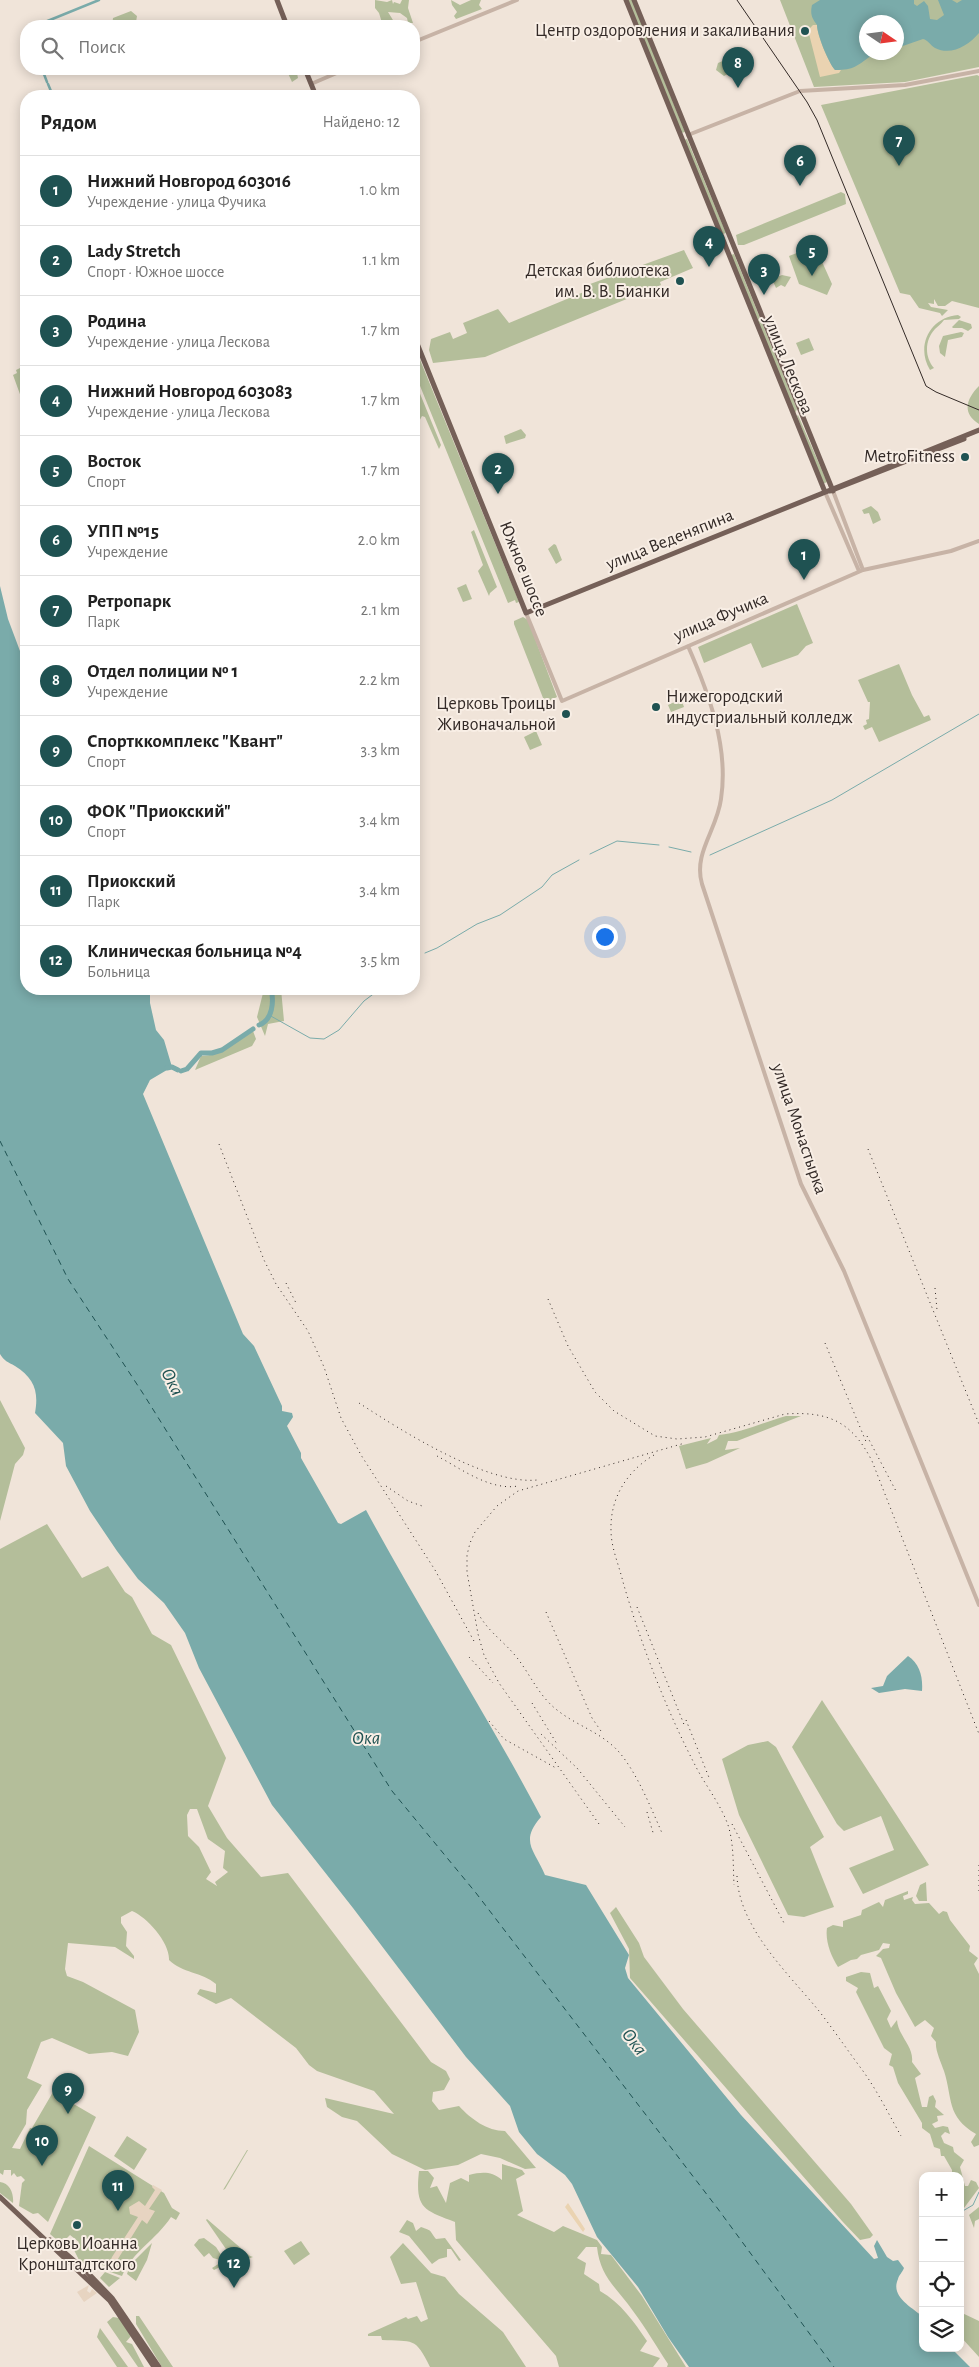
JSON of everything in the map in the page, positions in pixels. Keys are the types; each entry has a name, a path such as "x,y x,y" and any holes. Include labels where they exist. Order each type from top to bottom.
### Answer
{"main road":[{"path":"276,0 284,20"},
{"name":"улица Лескова","path":"626,0 825,492"},
{"name":"улица Лескова","path":"634,0 832,489"},
{"path":"308,75 314,90"},
{"path":"681,138 688,135"},
{"path":"721,237 729,235"},
{"path":"728,253 734,250"},
{"name":"Южное шоссе","path":"420,351 526,613"},
{"path":"793,415 800,412"},
{"name":"улица Веденяпина","path":"526,613 979,431"},
{"path":"0,2197 110,2301 154,2367"},
{"path":"45,2238 56,2244 108,2293 129,2320 159,2367"}],"street":[{"path":"420,40 517,0"},
{"path":"688,135 800,91 905,85 979,71"},
{"path":"312,84 332,75"},
{"name":"улица Лескова","path":"832,489 861,570"},
{"name":"улица Лескова","path":"825,492 861,570"},
{"name":"улица Фучика","path":"562,701 861,570 951,551 979,541"},
{"name":"Южное шоссе","path":"526,613 562,701"},
{"name":"улица Монастырка","path":"688,646 715,716 722,778 718,814 699,863 702,884 801,1184 844,1271 979,1605"}],"green space":[{"path":"375,0 387,2 392,0 393,4 394,2 400,4 402,0 409,0 408,8 412,20 407,20 400,13 388,12 393,20 381,20 375,8"},
{"path":"451,0 460,5 471,0 481,0 479,5 482,9 456,19 454,16 457,12"},
{"path":"627,0 632,0 685,132 681,133"},
{"path":"780,0 979,0 979,67 905,82 814,87"},
{"path":"131,11 137,16 136,20 113,20 113,18"},
{"path":"736,55 744,59 743,66 724,76 716,70 718,63"},
{"path":"289,75 297,75 298,78 292,82"},
{"path":"979,76 979,308 952,301 945,306 938,306 934,299 934,304 928,303 931,307 948,310 942,316 940,313 919,308 910,295 900,293 821,105"},
{"path":"687,139 726,233 723,234 684,140"},
{"path":"841,192 845,194 846,204 744,245 738,245 736,235"},
{"path":"815,246 832,284 827,295 799,284 789,256"},
{"path":"684,250 693,268 660,282 661,285 485,357 433,363 429,350 431,339 450,332 453,339 467,333 463,323 498,309 509,323 591,289 590,284"},
{"path":"734,254 797,409 795,413 731,255"},
{"path":"782,275 791,277 785,287 781,285 776,288 772,279"},
{"path":"958,315 961,317 959,319 944,320 929,338 927,353 934,368 930,370 924,351 928,334 940,321"},
{"path":"959,320 971,324 972,328 968,331 962,328 953,328"},
{"path":"964,333 962,337 948,340 945,357 940,353 939,346 943,336"},
{"path":"809,338 814,350 801,355 796,343"},
{"path":"420,360 519,602 516,603 515,600 508,603 420,386"},
{"path":"20,368 20,394 13,375 17,373 16,370"},
{"path":"979,386 979,424 970,415 968,405 971,395"},
{"path":"420,394 441,445 439,449 425,417 422,416 420,420"},
{"path":"797,416 827,482 823,484"},
{"path":"521,429 526,435 525,438 506,444 504,436"},
{"path":"871,506 878,512 881,520 873,524 869,513 864,514 862,510"},
{"path":"474,530 497,587 489,596 478,571 483,565 471,532"},
{"path":"554,544 562,560 556,564 548,549"},
{"path":"794,553 807,558 804,567 790,561"},
{"path":"466,584 472,599 463,602 457,588"},
{"path":"797,604 813,643 806,646 798,655 762,668 751,643 704,663 698,647"},
{"path":"523,617 528,620 557,697 545,703 514,624 514,621"},
{"path":"899,664 924,717 929,715 931,720 879,742 872,727 865,730 863,726 867,724 866,720 869,719 870,702 868,702 858,680"},
{"path":"681,699 684,707 671,712 668,705"},
{"path":"536,731 542,745 530,750 524,737"},
{"path":"262,995 282,995 284,1021 268,1024 265,1036 257,1017"},
{"path":"253,1031 256,1039 252,1046 195,1070 201,1056 216,1054"},
{"path":"0,1400 25,1448 23,1455 15,1464 0,1521"},
{"path":"786,1416 801,1416 737,1441 728,1441 725,1450 740,1448 707,1463 686,1469 679,1446 711,1438 707,1444 717,1439 719,1435 744,1430"},
{"path":"47,1524 82,1578 108,1566 125,1592 132,1597 152,1634 171,1645 226,1758 208,1806 227,1838 261,1877 288,1873 431,2062 446,2071 450,2079 444,2090 433,2092 432,2101 439,2110 459,2106 486,2127 505,2131 536,2168 525,2169 500,2158 481,2154 458,2165 425,2170 392,2154 357,2121 342,2117 327,2107 325,2098 394,2114 374,2091 317,2071 309,2065 296,2048 231,1998 216,2004 197,1994 200,1989 216,1993 216,1984 205,1977 180,1968 169,1960 166,1946 156,1931 138,1914 132,1911 121,1917 121,1923 127,1932 126,1946 134,1956 134,1959 115,1947 68,1943 65,1969 67,1976 83,1982 135,2010 139,2032 128,2056 112,2052 89,2054 52,2038 41,2042 27,2078 42,2085 27,2110 26,2124 12,2148 20,2149 30,2128 32,2128 53,2092 96,2117 48,2222 38,2213 33,2214 19,2206 22,2183 25,2180 21,2176 17,2177 14,2173 11,2176 11,2170 4,2170 3,2175 0,2173 0,1549","holes":["190,1809 197,1809 208,1839 225,1851 223,1868 228,1872 215,1882 217,1886 206,1879 211,1872 199,1847 188,1836 187,1815"]},
{"path":"822,1700 929,1865 863,1894 849,1868 894,1850 881,1816 844,1831 837,1824 792,1747"},
{"path":"768,1741 776,1747 824,1837 810,1847 834,1907 804,1917 788,1915 739,1815 722,1759 748,1745"},
{"path":"926,1882 927,1901 919,1901 916,1896 920,1885"},
{"path":"908,1891 908,1894 903,1896 904,1900 913,1897 912,1900 915,1904 929,1903 939,1914 943,1911 947,1912 950,1920 970,1946 969,1951 978,1958 974,1964 979,1974 979,2145 974,2147 971,2142 976,2134 960,2120 952,2106 936,2042 931,2036 934,2028 925,2020 915,2027 896,1993 881,1958 876,1956 883,1949 889,1948 890,1944 883,1943 879,1950 861,1955 857,1959 838,1967 828,1943 827,1928 833,1925 843,1927 843,1921 861,1915 862,1910 879,1902 883,1907 885,1900"},
{"path":"616,1907 639,1943 644,1957 683,2009 851,2204 873,2235 870,2238 860,2240 842,2221 630,1978 629,1949 610,1913"},
{"path":"861,1972 870,1973 874,1988 878,1986 891,2011 887,2019 891,2028 897,2020 900,2031 911,2051 912,2062 921,2074 915,2078 922,2107 927,2107 929,2097 933,2095 936,2101 935,2107 944,2115 937,2116 938,2121 932,2124 935,2128 948,2127 950,2134 945,2132 941,2136 944,2143 953,2147 954,2152 964,2160 960,2167 961,2172 952,2172 944,2156 941,2156 940,2149 934,2147 930,2134 922,2128 922,2123 898,2083 893,2067 889,2065 892,2054 884,2048 856,1992 858,1988 846,1981 846,1977"},
{"path":"127,2136 147,2149 134,2170 114,2156"},
{"path":"89,2146 164,2193 172,2208 180,2213 176,2220 171,2217 159,2232 138,2252 122,2276 110,2272 111,2269 101,2264 98,2267 80,2262 74,2250 79,2242 70,2235 66,2239 57,2240 50,2234"},
{"path":"247,2150 225,2189 223,2190"},
{"path":"502,2164 522,2170 525,2174 516,2179 523,2211 517,2215 554,2232 563,2226 597,2240 602,2247 601,2254 611,2255 642,2296 686,2367 667,2367 668,2364 642,2324 605,2274 597,2247 586,2247 577,2258 586,2263 584,2274 599,2284 600,2291 621,2307 637,2327 647,2341 640,2351 660,2358 653,2367 559,2367 556,2356 456,2240 455,2222 428,2210 423,2206 418,2193 419,2171 428,2171 434,2178 430,2188 437,2186 446,2203 450,2183 461,2178 469,2182 469,2175 482,2173 494,2175 502,2180"},
{"path":"971,2180 976,2182 979,2188 964,2208 964,2182 965,2186 968,2186"},
{"path":"0,2182 6,2184 11,2190 13,2203 0,2193"},
{"path":"979,2207 979,2219 975,2221 974,2228 969,2215"},
{"path":"207,2219 253,2257 241,2261 228,2252"},
{"path":"407,2220 413,2223 416,2231 421,2227 430,2231 436,2239 445,2238 461,2260 459,2261 451,2249 447,2249 447,2257 439,2259 432,2264 409,2236 399,2232"},
{"path":"204,2238 216,2247 223,2258 220,2260 213,2258 209,2253 204,2257 194,2245 199,2239"},
{"path":"301,2241 310,2254 294,2265 284,2251"},
{"path":"152,2243 147,2260 136,2281 127,2274 130,2265"},
{"path":"403,2243 431,2273 445,2277 459,2294 503,2332 526,2367 430,2367 421,2350 412,2343 382,2340 381,2336 368,2336 368,2334 406,2317 408,2319 417,2316 421,2322 428,2319 416,2282 401,2284 390,2257"},
{"path":"223,2261 231,2262 241,2277 233,2282 222,2266 214,2270 212,2268"},
{"path":"105,2272 120,2278 109,2287 100,2278"},
{"path":"964,2314 979,2321 979,2357 964,2340"},
{"path":"136,2316 139,2316 173,2367 162,2367 136,2324"},
{"path":"113,2317 119,2318 131,2336 126,2342 132,2344 144,2367 138,2367 107,2322"},
{"path":"100,2328 128,2367 117,2367 97,2337"}],"sand":[{"path":"813,25 817,25 826,54 835,70 841,70 839,73 820,77 808,30"},
{"path":"568,2203 585,2229 583,2232 565,2207"}],"shaded area":[{"path":"153,2185 162,2190 149,2209 155,2211 147,2224 142,2220 113,2267 109,2264 112,2257 138,2217 130,2214 129,2207 139,2201 145,2206 155,2190 152,2187"},
{"path":"89,2285 87,2291 90,2293 92,2289 97,2293 84,2302 77,2292"}],"water":[{"path":"820,0 914,0 914,4 917,6 924,1 928,6 930,19 937,20 944,15 938,0 952,0 957,3 962,0 979,0 979,33 964,46 953,50 947,51 935,48 923,39 904,46 904,15 859,15 859,60 866,60 851,68 835,70 823,48 817,25 811,14 812,5"},
{"name":"Ока","path":"0,586 8,619 20,651 20,995 150,995 156,1030 164,1040 172,1067 150,1080 143,1094 243,1334 254,1346 282,1406 282,1411 292,1413 293,1417 287,1426 301,1453 301,1458 338,1523 341,1524 366,1510 520,1778 541,1817 534,1826 530,1840 545,1875 586,1885 629,1955 625,1968 628,1978 741,2115 874,2259 878,2258 874,2246 877,2240 887,2257 893,2261 898,2260 904,2268 896,2285 897,2291 903,2301 919,2314 919,2352 955,2352 970,2367 689,2367 668,2337 638,2287 597,2237 572,2184 565,2175 537,2154 519,2132 510,2106 466,2057 272,1805 199,1668 185,1633 164,1603 138,1579 90,1511 66,1466 63,1443 35,1413 36,1398 31,1380 27,1375 5,1360 0,1354"},
{"path":"908,1656 920,1671 922,1691 905,1689 879,1693 871,1688 883,1686 887,1676"}],"waterway":[{"path":"50,20 99,0"},
{"path":"44,75 47,82"},
{"path":"48,84 50,90"},
{"path":"710,855 832,800 979,714"},
{"path":"590,854 617,841 659,845"},
{"path":"669,847 691,852"},
{"path":"425,953 477,924 500,915 542,887 552,875 579,860"},
{"path":"259,1025 264,1023 270,1015 272,995"},
{"path":"269,1015 310,1038 324,1039 339,1030 364,1001 372,995"},
{"path":"181,1071 187,1069 201,1053 212,1053 222,1050 253,1029"},
{"path":"167,1068 172,1067 178,1070"},
{"path":"964,2210 973,2205 979,2192"}],"ferry route":[{"path":"0,1141 68,1279 144,1395 392,1791 476,1893 718,2209 834,2367"}],"tram line":[{"path":"737,0 807,102 817,120 926,386 979,410"}],"railway":[{"path":"219,1144 264,1260 276,1284 308,1331 324,1367 341,1418 361,1455 435,1570 475,1643"},
{"path":"868,1149 979,1424"},
{"path":"286,1283 296,1303"},
{"path":"935,1288 937,1310"},
{"path":"548,1299 568,1346 595,1392 614,1411 655,1436 677,1439 705,1437 785,1414 801,1414 827,1417 847,1428 856,1437 872,1461 979,1734"},
{"path":"825,1343 867,1444"},
{"path":"359,1403 421,1441 470,1465 494,1474 517,1479 537,1480"},
{"path":"867,1436 897,1493"},
{"path":"599,1824 499,1683 484,1655 478,1634 467,1572 467,1555 475,1532 497,1506 518,1491 685,1443"},
{"path":"654,1455 628,1477 617,1496 611,1518 612,1543 654,1675 684,1743 728,1825 732,1847 734,1885"},
{"path":"437,1456 486,1482 507,1487 518,1486"},
{"path":"386,1486 408,1501 425,1507"},
{"path":"637,1607 685,1727"},
{"path":"546,1612 592,1718 603,1734"},
{"path":"478,1613 487,1626 518,1659 540,1692 557,1710 605,1739 626,1760 638,1780 662,1833"},
{"path":"469,1657 493,1683"},
{"path":"532,1703 557,1744"},
{"path":"686,1720 710,1780"},
{"path":"489,1721 504,1739 556,1768"},
{"path":"541,1734 577,1768 625,1827"},
{"path":"647,1812 654,1836"},
{"path":"732,1824 784,1923"},
{"path":"979,1865 979,1891"},
{"path":"737,1876 746,1914 756,1932 767,1949 819,2011 866,2075 901,2136"}],"place":[{"name":"Центр оздоровления и закаливания","path":"805,31"},
{"name":"Отдел полиции № 1","path":"738,88"},
{"name":"Ретропарк","path":"899,166"},
{"name":"УПП №15","path":"800,186"},
{"name":"Нижний Новгород 603083","path":"709,267"},
{"name":"Восток","path":"812,276"},
{"name":"Детская библиотека им. В. В. Бианки","path":"680,281"},
{"name":"Родина","path":"764,295"},
{"name":"MetroFitness","path":"965,457"},
{"name":"Lady Stretch","path":"498,494"},
{"name":"Нижний Новгород 603016","path":"804,580"},
{"name":"Нижегородский индустриальный колледж","path":"656,707"},
{"name":"Церковь Троицы Живоначальной","path":"566,714"},
{"name":"Спортккомплекс \"Квант\"","path":"68,2114"},
{"name":"ФОК \"Приокский\"","path":"42,2166"},
{"name":"Приокский","path":"118,2211"},
{"name":"Церковь Иоанна Кронштадтского","path":"77,2225"},
{"name":"Клиническая больница №4","path":"234,2288"}]}
